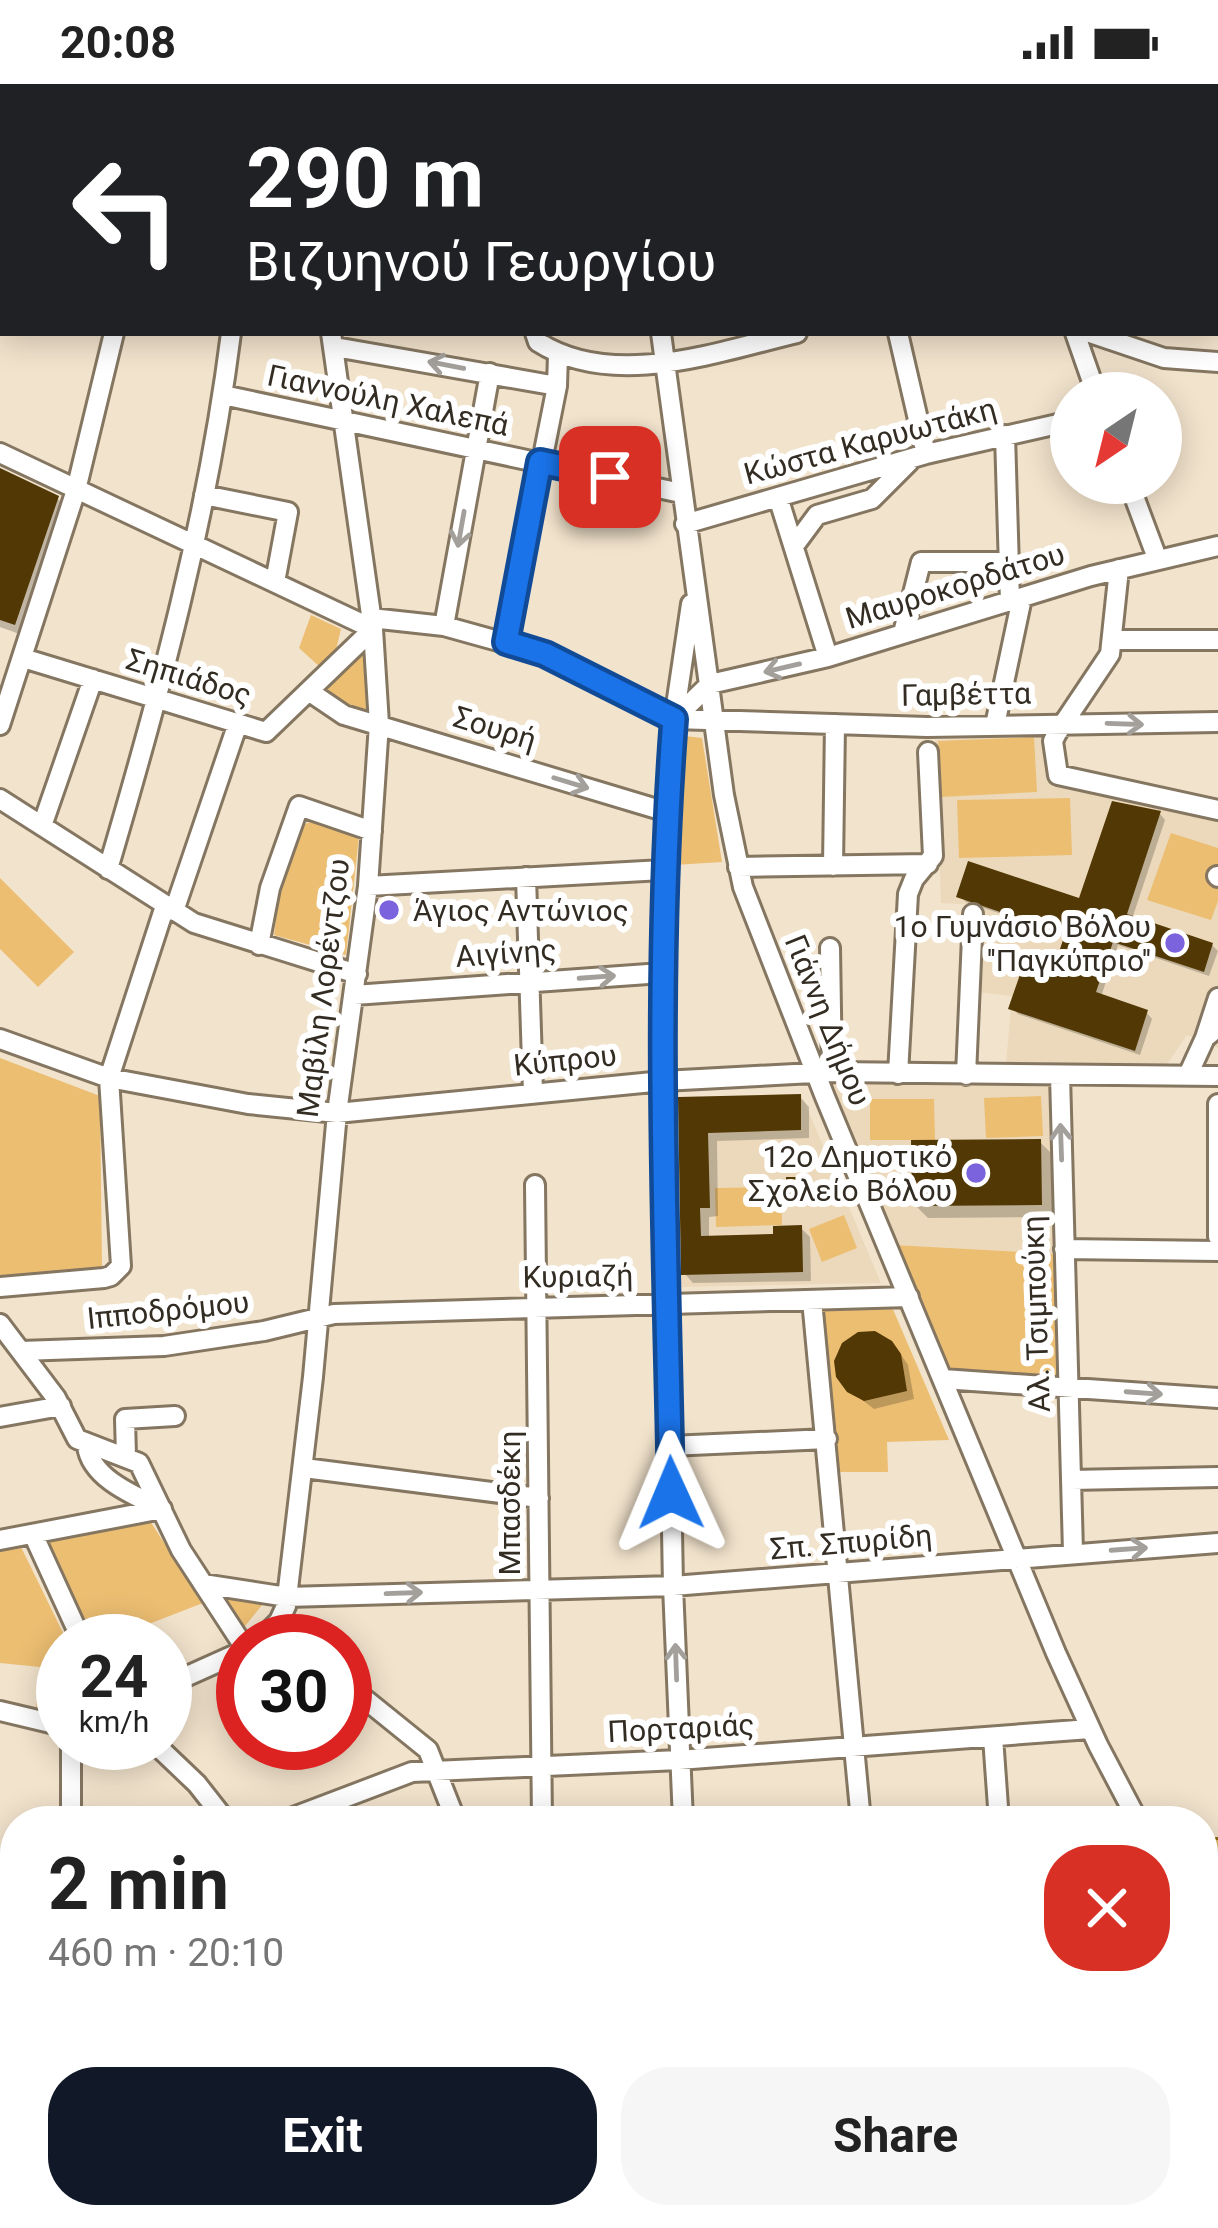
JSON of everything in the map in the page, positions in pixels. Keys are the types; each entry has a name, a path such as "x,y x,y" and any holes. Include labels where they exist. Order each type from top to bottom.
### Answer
{"street":[{"path":"1,721 76,490 113,336"},
{"path":"108,869 158,700 194,544 231,336"},
{"path":"535,336 575,361 665,363 783,336"},
{"name":"Γιάννη Δήμου","path":"661,336 737,867 824,1072 909,1297 1017,1558 1090,1730 1130,1806"},
{"path":"794,546 817,515 872,500 919,456 899,336"},
{"path":"1076,336 1089,372"},
{"path":"1099,336 1164,358 1218,362"},
{"path":"333,340 556,386"},
{"name":"Μαβίλη Λορέντζου","path":"278,1614 287,1597 304,1468 337,1113 368,886 379,724 372,624 333,340"},
{"path":"506,642 556,386 558,354"},
{"path":"444,626 490,373"},
{"name":"Γιαννούλη Χαλεπά","path":"223,395 681,493"},
{"name":"Κώστα Καρυωτάκη","path":"685,524 919,456 1050,425"},
{"path":"995,724 1016,600 1008,562 1005,435"},
{"path":"0,453 372,624 444,626 545,654 674,719"},
{"path":"204,495 288,512 274,582"},
{"path":"778,497 828,657"},
{"path":"1137,504 1157,558"},
{"name":"Μαυροκορδάτου","path":"710,684 828,657 1119,568 1218,546"},
{"path":"903,633 921,562 1008,562"},
{"path":"1119,568 1108,658 1054,741 1059,777 1218,811"},
{"path":"682,1806 670,1446 663,870 674,719 695,581"},
{"name":"Σηπιάδος","path":"23,658 266,732 372,624"},
{"path":"1113,640 1218,640"},
{"path":"42,826 93,680"},
{"path":"674,719 710,684"},
{"name":"Σουρή","path":"310,692 335,711 667,812"},
{"name":"Γαμβέττα","path":"674,719 836,724 1218,722"},
{"path":"0,1287 104,1278 121,1266 109,1078 238,723"},
{"path":"833,866 836,724"},
{"path":"898,1074 907,900 914,879 933,856 928,752"},
{"path":"0,799 205,928 356,984"},
{"path":"259,945 271,888 299,806 372,831"},
{"path":"737,867 928,864"},
{"path":"368,886 663,870"},
{"path":"526,877 533,1093"},
{"path":"966,1075 973,914"},
{"path":"824,1072 830,947"},
{"name":"Αιγίνης","path":"356,984 530,982 662,973"},
{"path":"1188,1075 1207,1039 1218,998"},
{"name":"Κύπρου","path":"0,1039 109,1078 248,1104 337,1113 663,1081 824,1072 1218,1076"},
{"path":"1207,1039 1218,1059"},
{"name":"Αλ. Τσιμπούκη","path":"1060,1075 1073,1552"},
{"path":"1218,1104 1218,1237"},
{"name":"Μπασδέκη","path":"535,1185 542,1806"},
{"path":"1064,1249 1218,1252"},
{"name":"Κυριαζή","path":"320,1316 909,1297"},
{"path":"812,1300 860,1806"},
{"name":"Ιπποδρόμου","path":"21,1352 164,1346 264,1331 320,1316"},
{"path":"0,1324 61,1406 76,1437 87,1446 139,1463 221,1614"},
{"path":"943,1379 1218,1398"},
{"path":"0,1417 61,1406"},
{"path":"126,1456 125,1419 175,1416"},
{"path":"670,1446 826,1439"},
{"path":"87,1446 88,1457 105,1475 162,1509"},
{"path":"304,1468 539,1498"},
{"path":"1071,1480 1218,1477"},
{"path":"0,1540 162,1509"},
{"path":"33,1534 70,1614"},
{"name":"Σπ. Σπυρίδη","path":"202,1584 287,1597 674,1586 1218,1543"},
{"path":"372,1704 424,1745 450,1806"},
{"path":"0,1711 36,1720"},
{"name":"Πορταριάς","path":"338,1806 402,1774 437,1770 679,1760 1090,1730"},
{"path":"993,1737 998,1806"},
{"path":"70,1806 71,1770"},
{"path":"182,1770 214,1806"}],"shaded area":[{"path":"311,615 341,629 335,654 321,668 299,648"},
{"path":"365,654 369,711 365,716 324,694 324,687"},
{"path":"1040,734 1047,739 1049,781 1218,817 1218,1048 1187,1035 1166,1066 1006,1064 1012,996 977,992 979,905 941,903 935,740"},
{"path":"685,736 702,738 722,862 674,865"},
{"path":"1034,737 1037,792 941,797 938,741"},
{"path":"1070,798 1072,855 959,858 957,800"},
{"path":"312,821 359,836 346,955 274,935 280,886 301,826"},
{"path":"1171,833 1218,848 1218,901 1211,920 1147,900"},
{"path":"0,878 74,952 38,987 0,949"},
{"path":"0,1058 100,1096 102,1267 0,1276"},
{"path":"825,1078 1053,1081 1057,1254 895,1245"},
{"path":"801,1094 881,1283 680,1287 677,1098"},
{"path":"1041,1096 1043,1136 986,1138 984,1098"},
{"path":"870,1099 934,1099 935,1140 870,1140"},
{"path":"781,1187 782,1225 716,1227 715,1188"},
{"path":"844,1215 857,1248 822,1262 809,1229"},
{"path":"895,1245 1057,1254 1062,1381 949,1373"},
{"path":"892,1307 949,1440 887,1442 888,1472 838,1472 821,1309"},
{"path":"150,1521 203,1603 175,1614 79,1614 45,1541"},
{"path":"21,1547 54,1614 36,1614 36,1667 0,1663 0,1550"},
{"path":"220,1598 263,1604 255,1614 230,1614"}],"building":[{"path":"0,468 59,496 15,625 0,620"},
{"path":"1112,801 1161,811 1127,914 1213,943 1204,972 1113,942 1096,992 1148,1010 1135,1051 1008,1009 1024,963 1052,973 1065,934 956,897 968,861 1079,898"},
{"path":"801,1094 801,1130 708,1133 710,1208 700,1208 701,1236 773,1234 773,1226 802,1225 803,1272 681,1275 678,1097"},
{"name":"12ο Δημοτικό Σχολείο Βόλου","path":"1041,1139 1042,1205 912,1206 911,1140"},
{"path":"786,1177 802,1177 802,1195 786,1195"},
{"path":"875,1331 892,1341 901,1354 907,1391 864,1401 847,1392 836,1377 834,1361 842,1343 858,1332"}],"place":[{"name":"Άγιος Αντώνιος","path":"389,910"},
{"name":"1ο Γυμνάσιο Βόλου ''Παγκύπριο''","path":"1175,943"},
{"name":"12ο Δημοτικό Σχολείο Βόλου","path":"976,1173"}],"route":[{"path":"610,477 540,462 506,642 545,654 674,719 663,870 662,973 671,1493"}]}
